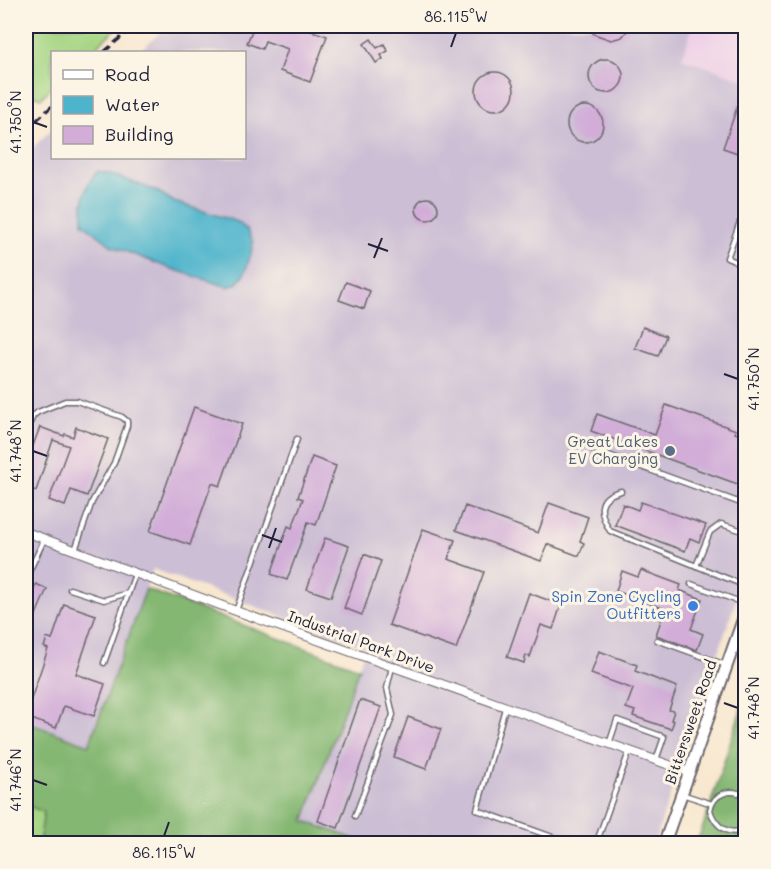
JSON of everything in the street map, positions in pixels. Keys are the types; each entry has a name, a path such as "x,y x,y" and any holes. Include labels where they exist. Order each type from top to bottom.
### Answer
{"street":[{"name":"Industrial Park Drive","path":"26,532 236,611 689,772"},
{"name":"Bittersweet Road","path":"664,843 726,666 742,634 746,611"}],"lane":[{"path":"746,222 740,222 727,258 746,266"},
{"path":"26,432 33,416 38,412 65,401 77,401 122,417 127,421 114,463 92,502 75,551"},
{"path":"236,611 297,439"},
{"path":"592,449 738,502 746,507"},
{"path":"621,490 605,499 602,507 601,516 610,531 746,586"},
{"path":"696,566 710,532 721,524 746,532"},
{"path":"26,578 45,539"},
{"path":"104,663 135,573"},
{"path":"691,584 746,604"},
{"path":"70,589 104,600 129,593"},
{"path":"657,640 726,666"},
{"path":"355,816 393,715 387,688 392,667"},
{"path":"506,707 477,810 572,843"},
{"path":"609,744 617,720 664,737 656,760"},
{"path":"596,843 629,751"},
{"path":"746,797 728,792 715,798 710,810 712,817 724,830 738,831 746,826"},
{"path":"681,794 712,804"}],"shaded area":[{"path":"168,26 693,26 682,58 745,80 745,574 654,843 366,843 304,821 366,647 153,569 89,745 26,722 26,154 51,130 51,159 246,159 246,51 139,51"},
{"path":"693,26 745,26 745,80 682,58"}],"green space":[{"path":"26,26 119,26 91,51 51,51 51,88 41,98 32,94 26,100"},
{"path":"146,589 359,668 304,821 366,843 39,843 44,812 26,805 26,722 89,745"},
{"path":"745,697 745,843 696,844 704,824"},
{"path":"26,805 44,812 39,843 26,844"}],"water":[{"path":"98,171 157,191 174,202 238,222 247,230 253,242 244,275 236,284 228,287 112,246 83,223 84,195"}],"building":[{"path":"254,26 297,26 327,36 310,82 280,71 288,49 265,41 262,49 247,43"},
{"path":"587,26 631,26 622,37 611,40 594,34"},
{"path":"371,39 377,48 384,44 388,51 381,55 383,59 376,63 364,44"},
{"path":"606,59 618,64 623,76 618,88 606,93 594,88 589,76 594,64"},
{"path":"495,72 509,77 514,91 509,105 495,110 481,105 476,91 481,77"},
{"path":"744,87 746,87 746,156 723,148"},
{"path":"585,106 597,112 603,124 597,136 585,142 573,136 567,124 573,112"},
{"path":"427,198 435,201 438,209 435,217 427,220 419,217 416,209 419,201"},
{"path":"346,282 370,291 364,309 339,300"},
{"path":"643,327 666,336 658,356 635,348"},
{"path":"666,405 736,430 735,433 746,437 746,479 743,486 591,431 597,414 655,435"},
{"path":"194,407 242,424 220,486 212,483 190,545 150,531"},
{"path":"40,427 73,437 76,427 108,439 87,496 71,490 65,506 49,500 69,446 53,440 36,491 26,487 26,458 28,459"},
{"path":"312,457 336,466 316,525 308,522 287,580 271,574 288,526 292,528 303,499 298,497"},
{"path":"641,502 706,525 699,542 690,538 685,551 615,525 623,504 638,510"},
{"path":"549,503 588,517 580,541 584,543 579,556 547,544 541,561 456,530 465,506 538,533"},
{"path":"423,529 455,540 448,559 484,572 456,649 389,625"},
{"path":"325,538 349,546 331,597 307,589"},
{"path":"364,554 381,561 362,615 344,608"},
{"path":"641,570 681,585 679,590 702,599 691,629 703,634 697,650 656,635 665,609 616,591 622,571 638,577"},
{"path":"36,584 47,589 26,638 26,605"},
{"path":"529,593 561,605 553,629 541,625 530,657 526,655 524,663 507,657"},
{"path":"64,604 96,615 76,674 105,684 94,716 64,706 56,728 26,717 26,714 48,649 44,647 47,638 52,640"},
{"path":"599,651 637,665 635,671 677,687 669,710 674,711 671,729 633,716 635,711 626,708 633,689 591,674"},
{"path":"360,700 381,707 338,828 318,821"},
{"path":"408,717 441,729 426,769 394,757"}],"railway":[{"path":"105,51 134,26"},
{"path":"26,130 51,107"}],"place":[{"name":"Great Lakes EV Charging","path":"670,451"},
{"name":"Spin Zone Cycling Outfitters","path":"693,606"}]}
